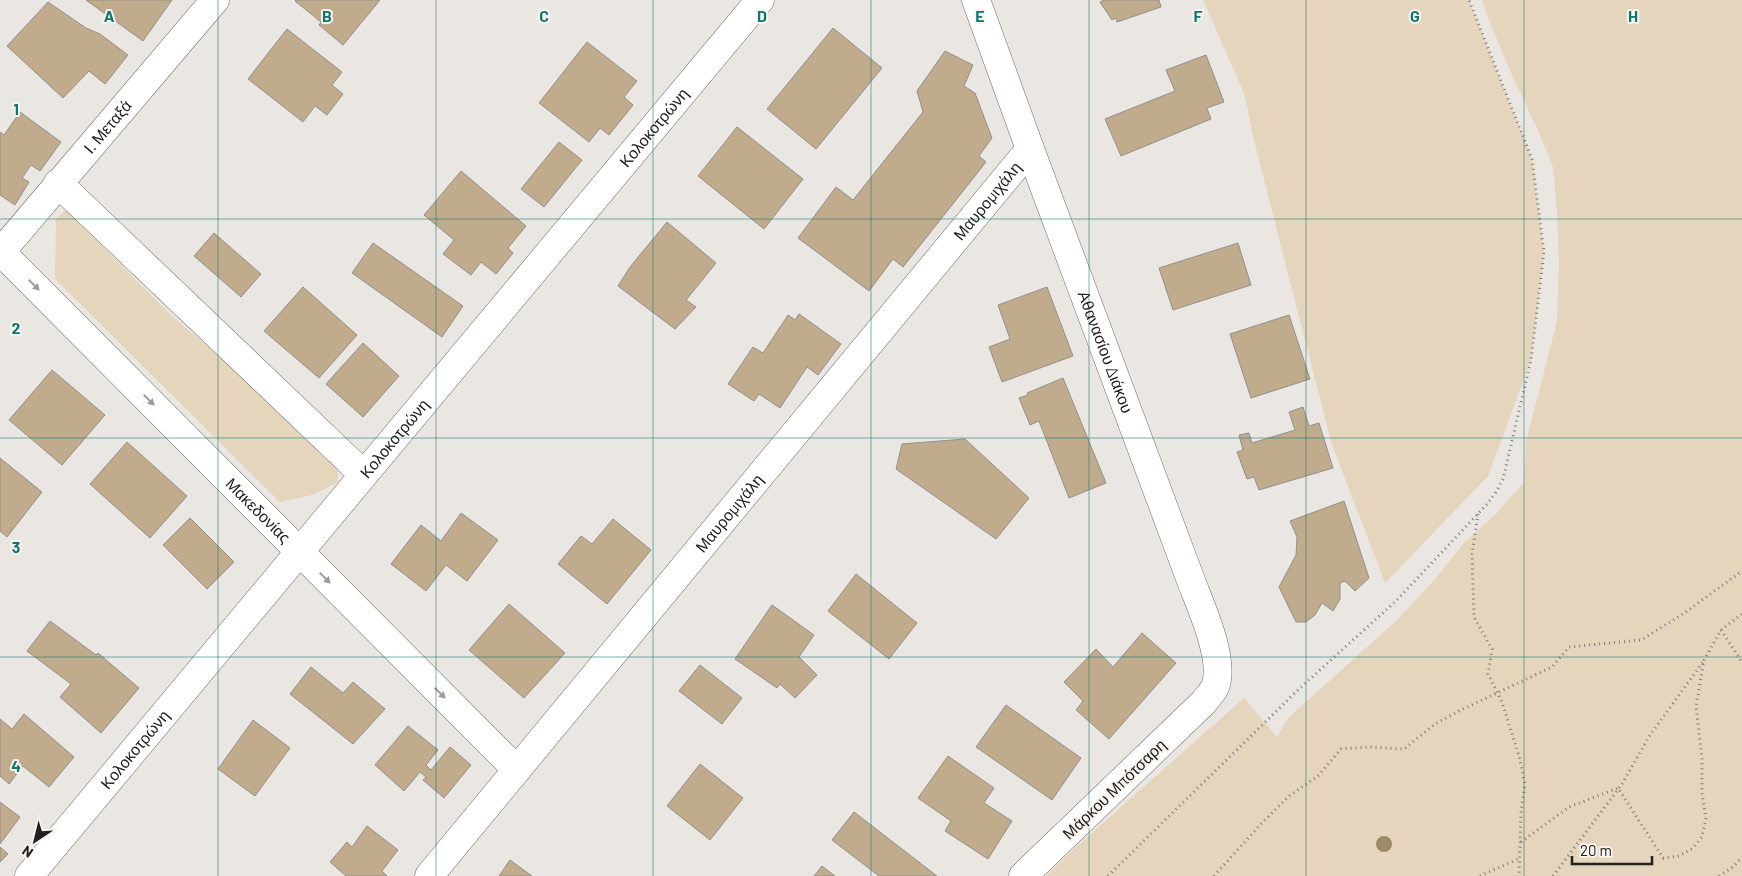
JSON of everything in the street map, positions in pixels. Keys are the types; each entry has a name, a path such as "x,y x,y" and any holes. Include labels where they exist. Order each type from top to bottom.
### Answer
{"street":[{"name":"Ι. Μεταξά","path":"0,252 215,0"},
{"name":"Κολοκοτρώνη","path":"29,876 760,0"},
{"name":"Αθανασίου Διάκου","path":"976,0 1214,645 1218,659 1218,675 1215,687 1204,702"},
{"name":"Μαυρομιχάλη","path":"429,876 1030,149"},
{"path":"58,183 363,474"},
{"name":"Μακεδονίας","path":"0,252 517,770"},
{"name":"Μάρκου Μπότσαρη","path":"1023,876 1204,702"}],"path":[{"path":"1108,876 1300,689 1396,601 1478,514 1496,492 1503,479 1531,360 1544,252 1532,159 1470,0"},
{"path":"1478,514 1472,554 1474,617 1492,649 1488,674 1498,693 1519,756 1526,784 1521,812 1521,842 1518,859 1519,876"},
{"path":"1214,876 1289,796 1318,776 1341,749 1370,747 1404,749 1435,724 1552,667 1569,647 1641,640 1683,614 1742,572"},
{"path":"1553,876 1622,784 1650,735 1704,660 1721,630 1742,614"},
{"path":"1721,630 1742,662"},
{"path":"1618,788 1663,858 1679,856 1693,848 1702,837 1706,818 1702,793 1702,759 1696,706 1704,660"},
{"path":"1521,842 1569,807 1618,788"},
{"path":"1719,876 1733,867 1742,857"},
{"path":"1480,876 1518,859"}],"shaded area":[{"path":"1203,0 1469,0 1532,159 1544,252 1531,360 1488,476 1385,583 1331,442 1254,140 1244,93"},
{"path":"1482,0 1742,0 1742,876 1046,876 1077,846 1244,698 1277,737 1288,718 1397,620 1435,579 1464,543 1498,512 1524,482 1526,442 1557,321 1559,262 1553,167 1511,73"},
{"path":"66,210 170,314 268,400 337,467 338,482 312,495 280,502 55,279 56,219"}],"building":[{"path":"86,0 172,0 143,41"},
{"path":"296,0 380,0 343,45 319,25 321,22"},
{"path":"1104,0 1159,0 1161,7 1117,22 1116,18 1112,20 1100,2"},
{"path":"48,2 86,28 100,34 128,55 105,84 89,71 63,98 7,46"},
{"path":"833,28 882,68 816,149 767,109"},
{"path":"287,29 342,72 332,85 343,94 327,115 315,106 303,122 248,79"},
{"path":"587,42 637,81 624,97 633,105 609,135 600,128 589,142 539,103"},
{"path":"945,51 973,65 964,86 975,93 992,138 979,156 986,162 903,267 893,259 869,291 798,238 836,187 853,200 923,112 917,91"},
{"path":"1206,55 1224,102 1207,108 1211,119 1121,156 1105,119 1175,91 1166,70"},
{"path":"20,112 61,142 40,171 31,165 22,178 29,182 15,205 0,195 0,132 4,135"},
{"path":"737,127 803,179 764,229 698,176"},
{"path":"559,142 582,160 544,207 521,189"},
{"path":"461,171 526,226 508,248 513,253 496,274 481,262 471,275 443,254 454,240 424,215"},
{"path":"667,222 716,263 686,300 696,307 675,329 618,286 630,267"},
{"path":"214,233 261,274 241,297 194,256"},
{"path":"373,243 463,306 442,337 352,273"},
{"path":"1238,243 1251,285 1173,310 1159,268"},
{"path":"303,287 357,335 319,378 264,331"},
{"path":"1047,287 1073,356 1002,382 989,347 1010,339 998,305"},
{"path":"799,314 841,344 818,375 807,367 780,408 759,394 754,401 728,384 753,347 763,353 788,315 795,320"},
{"path":"1289,315 1310,379 1251,398 1230,334"},
{"path":"363,343 399,376 363,417 326,384"},
{"path":"52,370 105,415 62,465 9,420"},
{"path":"1063,378 1106,483 1069,498 1039,421 1030,425 1019,398"},
{"path":"1303,407 1309,426 1319,423 1333,468 1259,490 1254,477 1247,479 1237,452 1243,450 1239,435 1249,433 1252,443 1295,430 1289,412"},
{"path":"965,439 1029,498 996,539 896,469 902,444"},
{"path":"127,442 187,496 150,538 90,484"},
{"path":"0,458 42,492 7,537 0,531"},
{"path":"1344,501 1369,578 1355,591 1345,581 1340,583 1340,599 1333,611 1322,603 1315,615 1306,622 1296,622 1279,587 1296,555 1297,537 1290,521"},
{"path":"461,513 498,540 467,581 446,565 426,591 391,564 421,525 441,541"},
{"path":"190,518 234,562 207,589 163,545"},
{"path":"613,519 651,550 607,604 558,564 581,536 592,544"},
{"path":"856,574 917,623 889,659 828,611"},
{"path":"509,604 565,653 524,698 469,650"},
{"path":"772,605 814,635 799,657 817,675 795,698 780,684 777,688 735,659"},
{"path":"50,621 96,655 98,653 139,688 101,733 60,697 71,684 27,651"},
{"path":"1142,633 1176,663 1109,739 1076,710 1083,701 1064,682 1096,649 1113,667"},
{"path":"700,665 742,698 722,724 679,691"},
{"path":"311,667 343,693 353,682 385,709 353,744 290,694"},
{"path":"1006,705 1081,758 1052,800 976,747"},
{"path":"24,714 74,757 49,787 23,766 9,784 0,776 0,719 12,729"},
{"path":"253,720 290,748 255,796 218,769"},
{"path":"408,726 438,750 426,765 431,770 450,747 471,765 444,798 423,780 426,777 420,772 404,791 375,765"},
{"path":"948,756 994,788 984,803 1012,821 988,859 945,831 951,821 918,798"},
{"path":"700,764 743,798 710,840 667,806"},
{"path":"0,802 20,817 0,844"},
{"path":"854,812 937,876 879,876 832,840"},
{"path":"367,826 398,850 382,871 387,876 346,876 330,862 347,842 352,847"},
{"path":"0,847 8,854 0,862"},
{"path":"510,860 532,876 499,876"},
{"path":"822,866 835,876 814,876"}]}
